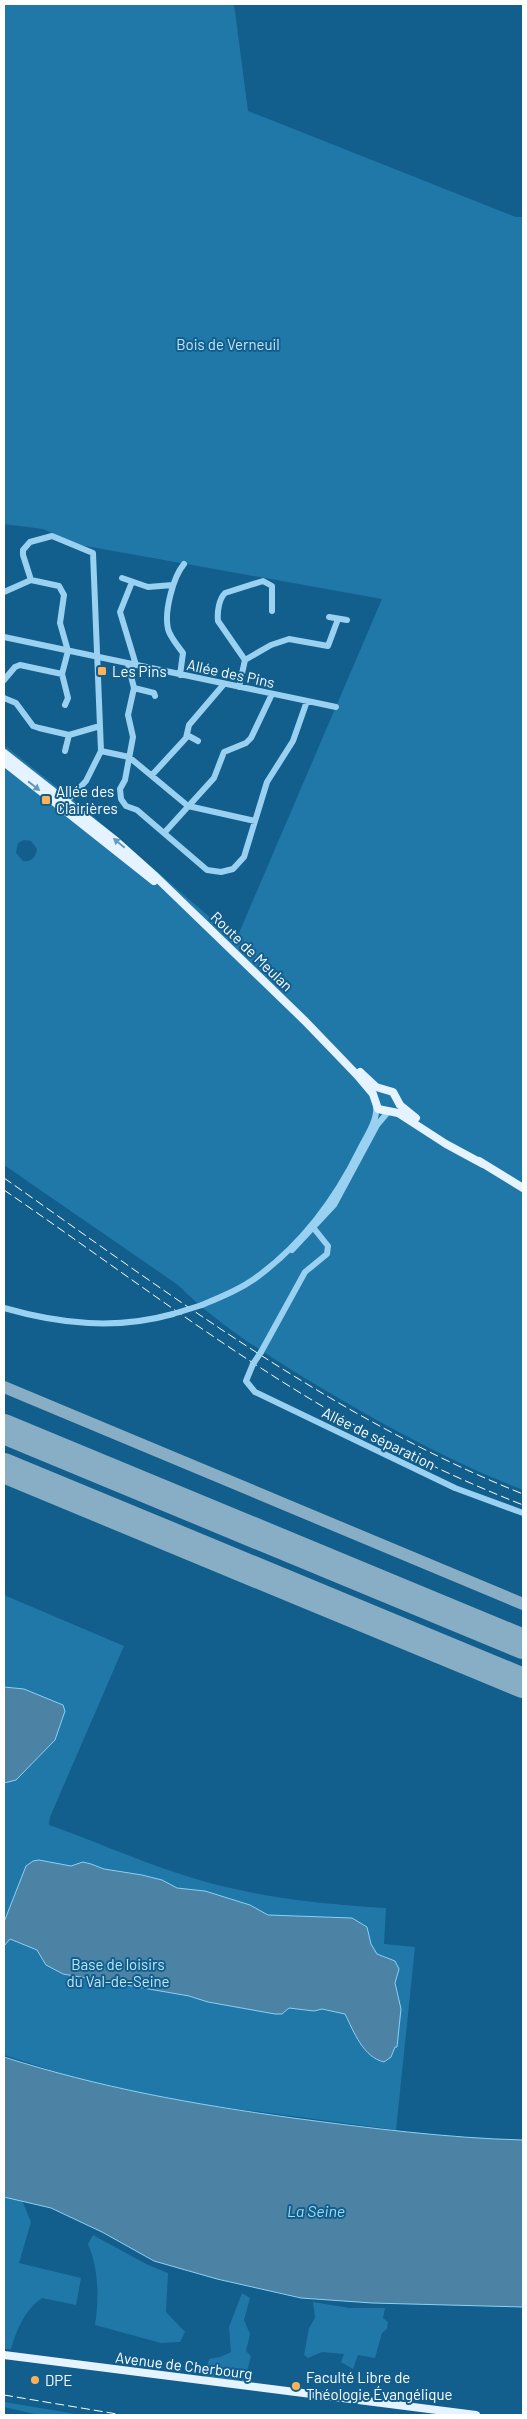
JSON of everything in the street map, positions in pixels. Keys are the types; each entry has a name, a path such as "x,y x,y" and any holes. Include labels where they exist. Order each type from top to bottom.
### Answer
{"main road":[{"name":"Route de Meulan","path":"4,753 66,806"},
{"name":"Route de Meulan","path":"4,762 126,850 373,1085 384,1089"},
{"name":"Route de Meulan","path":"305,1022 362,1080 373,1094 375,1103"},
{"path":"483,1164 408,1113 400,1105 393,1092 384,1089 377,1093 375,1103 380,1111 400,1114 446,1144 523,1188"},
{"path":"389,1111 396,1106 397,1099"},
{"name":"Avenue de Cherbourg","path":"4,2355 476,2415"}],"street":[{"path":"31,580 22,555 27,543 52,536 93,553 101,751 93,771 66,806"},
{"path":"180,674 183,653 168,631 168,624 172,585 184,564"},
{"path":"122,578 148,587 172,585"},
{"path":"4,592 31,580 59,586 62,589 64,599 60,623 68,651 62,674 68,698 65,705"},
{"path":"239,687 245,660 218,621 217,615 221,597 225,593 263,581 272,586 272,611"},
{"path":"132,582 120,612 136,665"},
{"path":"329,617 347,620"},
{"path":"245,660 271,645 289,639 328,646 338,619"},
{"name":"Allée des Pins","path":"6,638 336,707"},
{"path":"128,664 134,688 128,715 133,737 130,756 120,789 121,799 126,806 137,810 207,870 221,872 233,869 240,862 267,782 293,741 307,701"},
{"path":"4,680 15,667 20,666 62,674"},
{"path":"152,775 187,735 189,725 224,684"},
{"path":"134,688 154,692 155,696"},
{"path":"164,832 214,778 224,752 246,743 255,733 272,694"},
{"path":"4,698 16,703 33,726 69,735 100,726"},
{"path":"66,751 69,735"},
{"path":"187,735 198,741"},
{"path":"101,751 130,756 188,806 255,821"},
{"path":"312,1227 337,1192 352,1165 375,1119 375,1103"},
{"path":"4,1308 48,1320 79,1324 134,1322 173,1314 202,1305 258,1277 285,1257 347,1185 378,1125 389,1111"},
{"name":"Allée de séparation","path":"312,1227 328,1246 327,1254 305,1272 253,1364 246,1381 255,1392 455,1488 523,1513"}],"green space":[{"name":"Bois de Verneuil","path":"4,4 234,4 248,111 516,217 523,217 523,1490 466,1466 411,1438 356,1409 287,1367 222,1323 178,1285 4,1165 4,745 87,811 236,940 382,599 80,545 43,529 4,524","holes":["24,840 31,841 37,849 36,855 31,860 23,861 16,853 18,843"]},
{"name":"Base de loisirs du Val-de-Seine","path":"4,1595 124,1646 50,1817 49,1825 161,1868 228,1888 280,1898 386,1908 384,1944 415,1947 396,2130 178,2101 90,2083 4,2055"},
{"path":"4,2194 21,2198 31,2222 19,2263 81,2278 76,2305 42,2298 30,2309 22,2321 11,2349 4,2349"},
{"path":"93,2235 146,2264 168,2273 166,2312 185,2332 180,2342 161,2343 95,2325 97,2284 92,2254 88,2244"},
{"path":"242,2293 250,2298 244,2320 250,2334 246,2351 251,2356 244,2383 204,2378 209,2359 231,2352 229,2327"},
{"path":"313,2302 349,2308 385,2308 383,2318 388,2322 387,2329 382,2333 375,2358 358,2355 353,2369 341,2362 344,2354 322,2352 308,2358 304,2355 309,2328 315,2318"},
{"path":"4,2402 82,2415 39,2415 4,2407"}],"water":[{"path":"4,1687 24,1689 63,1705 65,1711 55,1740 16,1780 4,1783"},
{"path":"39,1860 71,1866 83,1862 104,1869 142,1875 162,1880 177,1888 205,1891 250,1905 268,1915 352,1918 367,1927 371,1944 377,1954 395,1961 399,1969 395,1983 401,2009 397,2047 395,2047 391,2057 384,2062 370,2055 360,2043 345,2014 322,2009 314,2011 289,2008 282,2014 275,2014 208,2002 189,1996 63,1974 46,1965 37,1950 10,1939 4,1946 4,1922 26,1866 33,1861"},
{"name":"La Seine","path":"4,2057 76,2078 147,2094 219,2107 408,2132 523,2140 523,2307 372,2303 301,2298 217,2279 154,2261 102,2232 51,2208 4,2197"}],"taxiway":[{"path":"4,1387 523,1604"}],"runway":[{"path":"4,1429 523,1644"},
{"path":"4,1468 523,1683"}],"railway":[{"path":"4,1178 192,1309 319,1391 385,1429 453,1463 523,1494"},
{"path":"4,1190 211,1335 296,1390 361,1429 407,1453 523,1505"},
{"path":"4,2395 123,2415"}],"place":[{"name":"Les Pins","path":"102,671"},
{"name":"Allée des Clairières","path":"46,800"},
{"name":"DPE","path":"35,2380"},
{"name":"Faculté Libre de Théologie Évangélique","path":"296,2386"}]}
